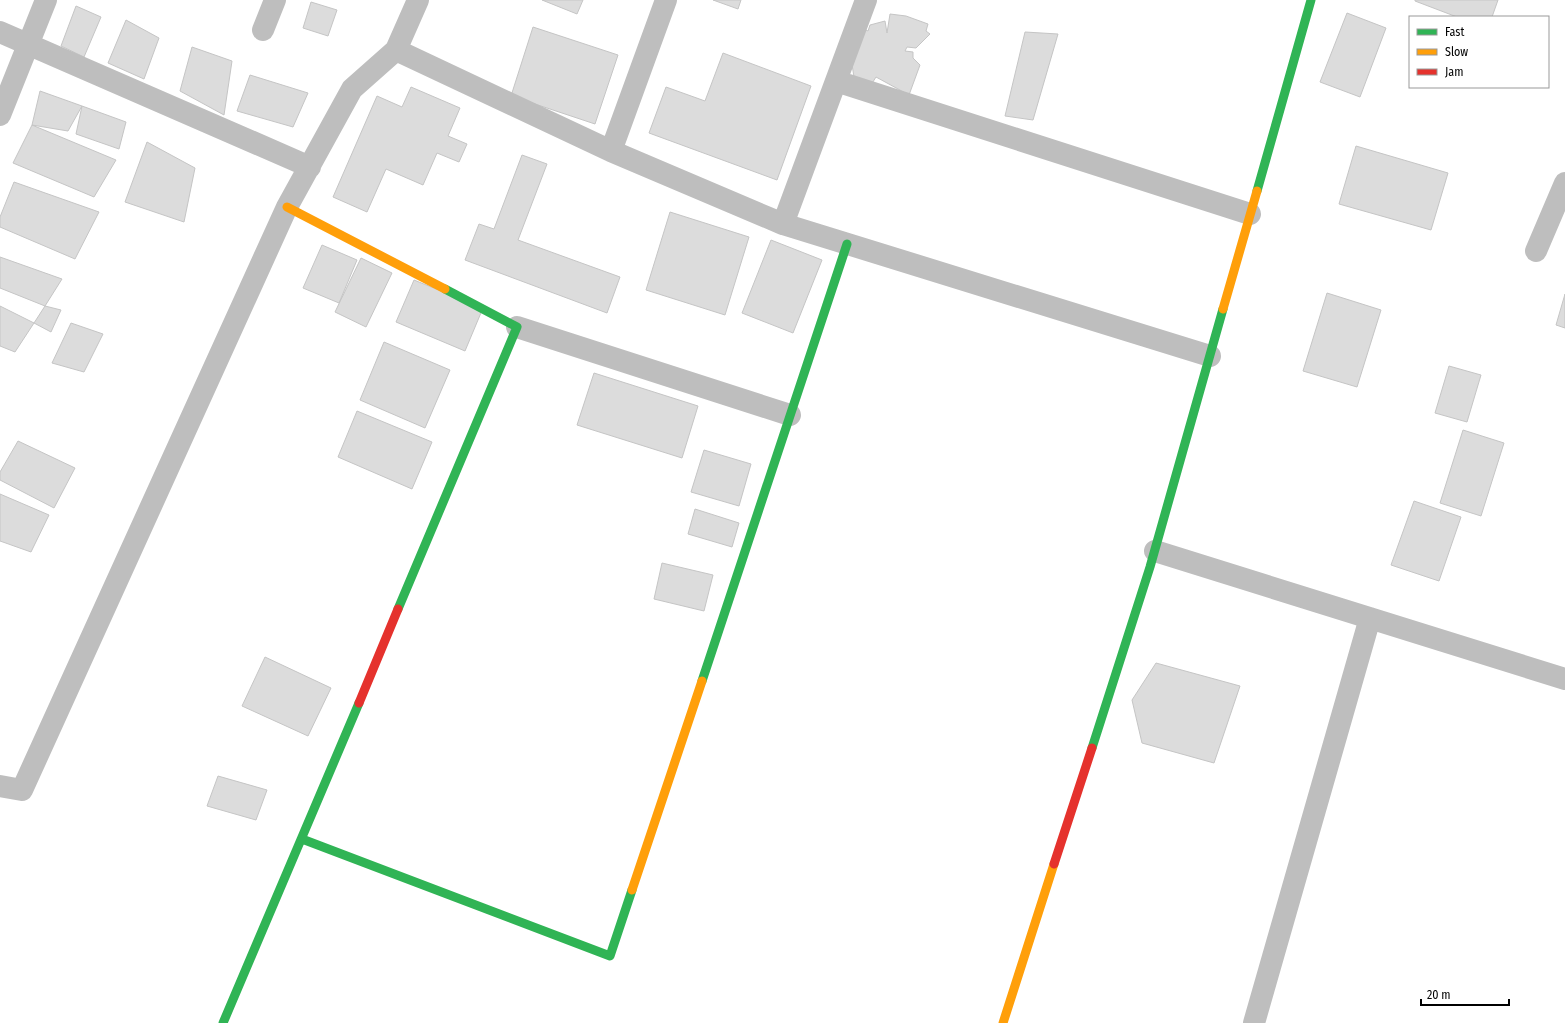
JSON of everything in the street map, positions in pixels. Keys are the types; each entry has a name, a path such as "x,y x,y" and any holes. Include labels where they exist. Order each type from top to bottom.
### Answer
{"street":[{"path":"0,115 46,0"},
{"path":"263,30 275,0"},
{"path":"0,786 22,790 287,207 352,88 396,50 418,0"},
{"path":"611,151 666,0"},
{"path":"783,224 866,0"},
{"path":"1003,1023 1155,551 1311,0"},
{"path":"0,32 310,167"},
{"path":"396,50 611,151 783,224 1210,356"},
{"path":"836,81 1250,214"},
{"path":"1536,251 1565,183"},
{"path":"287,207 517,327 790,415"},
{"path":"302,839 610,956 847,244"},
{"path":"223,1023 517,327"},
{"path":"1155,551 1565,679"},
{"path":"1254,1023 1370,618"}],"building":[{"path":"542,0 583,0 577,14"},
{"path":"713,0 741,0 738,9"},
{"path":"1498,0 1492,16 1454,16 1415,1"},
{"path":"311,2 337,10 328,36 303,28"},
{"path":"76,6 101,17 84,57 61,46"},
{"path":"1347,13 1386,28 1360,97 1320,82"},
{"path":"890,14 906,16 928,24 926,31 930,34 916,48 907,47 905,51 913,52 913,58 920,65 909,95 876,77 871,85 854,77 850,52 860,27 868,31 870,25 885,21 887,33"},
{"path":"126,20 159,38 144,79 108,63"},
{"path":"533,27 618,55 595,124 511,96"},
{"path":"1025,32 1058,34 1033,120 1005,116"},
{"path":"192,47 232,61 224,115 180,91"},
{"path":"723,53 811,86 777,180 649,133 666,87 705,101"},
{"path":"250,75 308,93 293,127 237,111"},
{"path":"411,87 460,108 448,136 467,144 459,162 437,153 423,185 386,169 367,212 333,197 377,96 402,107"},
{"path":"40,91 82,106 68,131 32,125"},
{"path":"82,106 126,122 119,149 76,134"},
{"path":"32,125 116,160 94,197 13,163"},
{"path":"147,142 195,168 184,222 125,202"},
{"path":"1356,146 1448,173 1431,230 1339,204"},
{"path":"522,155 547,164 518,240 620,277 607,313 465,260 479,224 494,229"},
{"path":"14,182 99,212 75,259 0,227 0,217"},
{"path":"670,212 749,237 725,315 646,290"},
{"path":"771,240 822,260 793,333 742,313"},
{"path":"322,245 357,260 339,303 303,288"},
{"path":"0,257 62,279 45,306 0,288"},
{"path":"361,258 392,273 366,327 335,312"},
{"path":"414,280 483,308 465,351 396,322"},
{"path":"1327,293 1381,310 1357,387 1303,371"},
{"path":"1565,294 1565,328 1556,325"},
{"path":"0,306 34,323 15,352 0,346"},
{"path":"45,306 61,310 51,332 34,323"},
{"path":"71,323 103,334 84,372 52,363"},
{"path":"384,342 450,370 425,428 360,400"},
{"path":"1449,366 1481,375 1467,422 1435,413"},
{"path":"594,373 698,406 682,458 577,425"},
{"path":"357,411 432,442 412,489 338,457"},
{"path":"1463,430 1504,443 1481,516 1440,503"},
{"path":"18,441 75,468 54,508 0,480 0,472"},
{"path":"704,450 751,464 739,506 691,492"},
{"path":"0,494 49,515 31,552 0,541"},
{"path":"1414,501 1461,517 1439,581 1391,565"},
{"path":"695,509 739,523 732,547 688,534"},
{"path":"662,563 713,575 704,611 654,599"},
{"path":"265,657 331,688 308,736 242,706"},
{"path":"1156,663 1240,686 1214,763 1142,743 1132,700"},
{"path":"218,776 267,790 256,820 207,806"}],"traffic: fast":[{"path":"1257,191 1311,0"},
{"path":"702,681 847,244"},
{"path":"398,609 517,327 445,289"},
{"path":"1092,748 1150,567 1223,309"},
{"path":"223,1023 359,703"},
{"path":"302,839 610,956 632,890"}],"traffic: slow":[{"path":"1223,309 1257,191"},
{"path":"287,207 445,289"},
{"path":"632,890 702,681"},
{"path":"1003,1023 1054,864"}],"traffic: jam":[{"path":"359,703 398,609"},
{"path":"1054,864 1092,748"}]}
